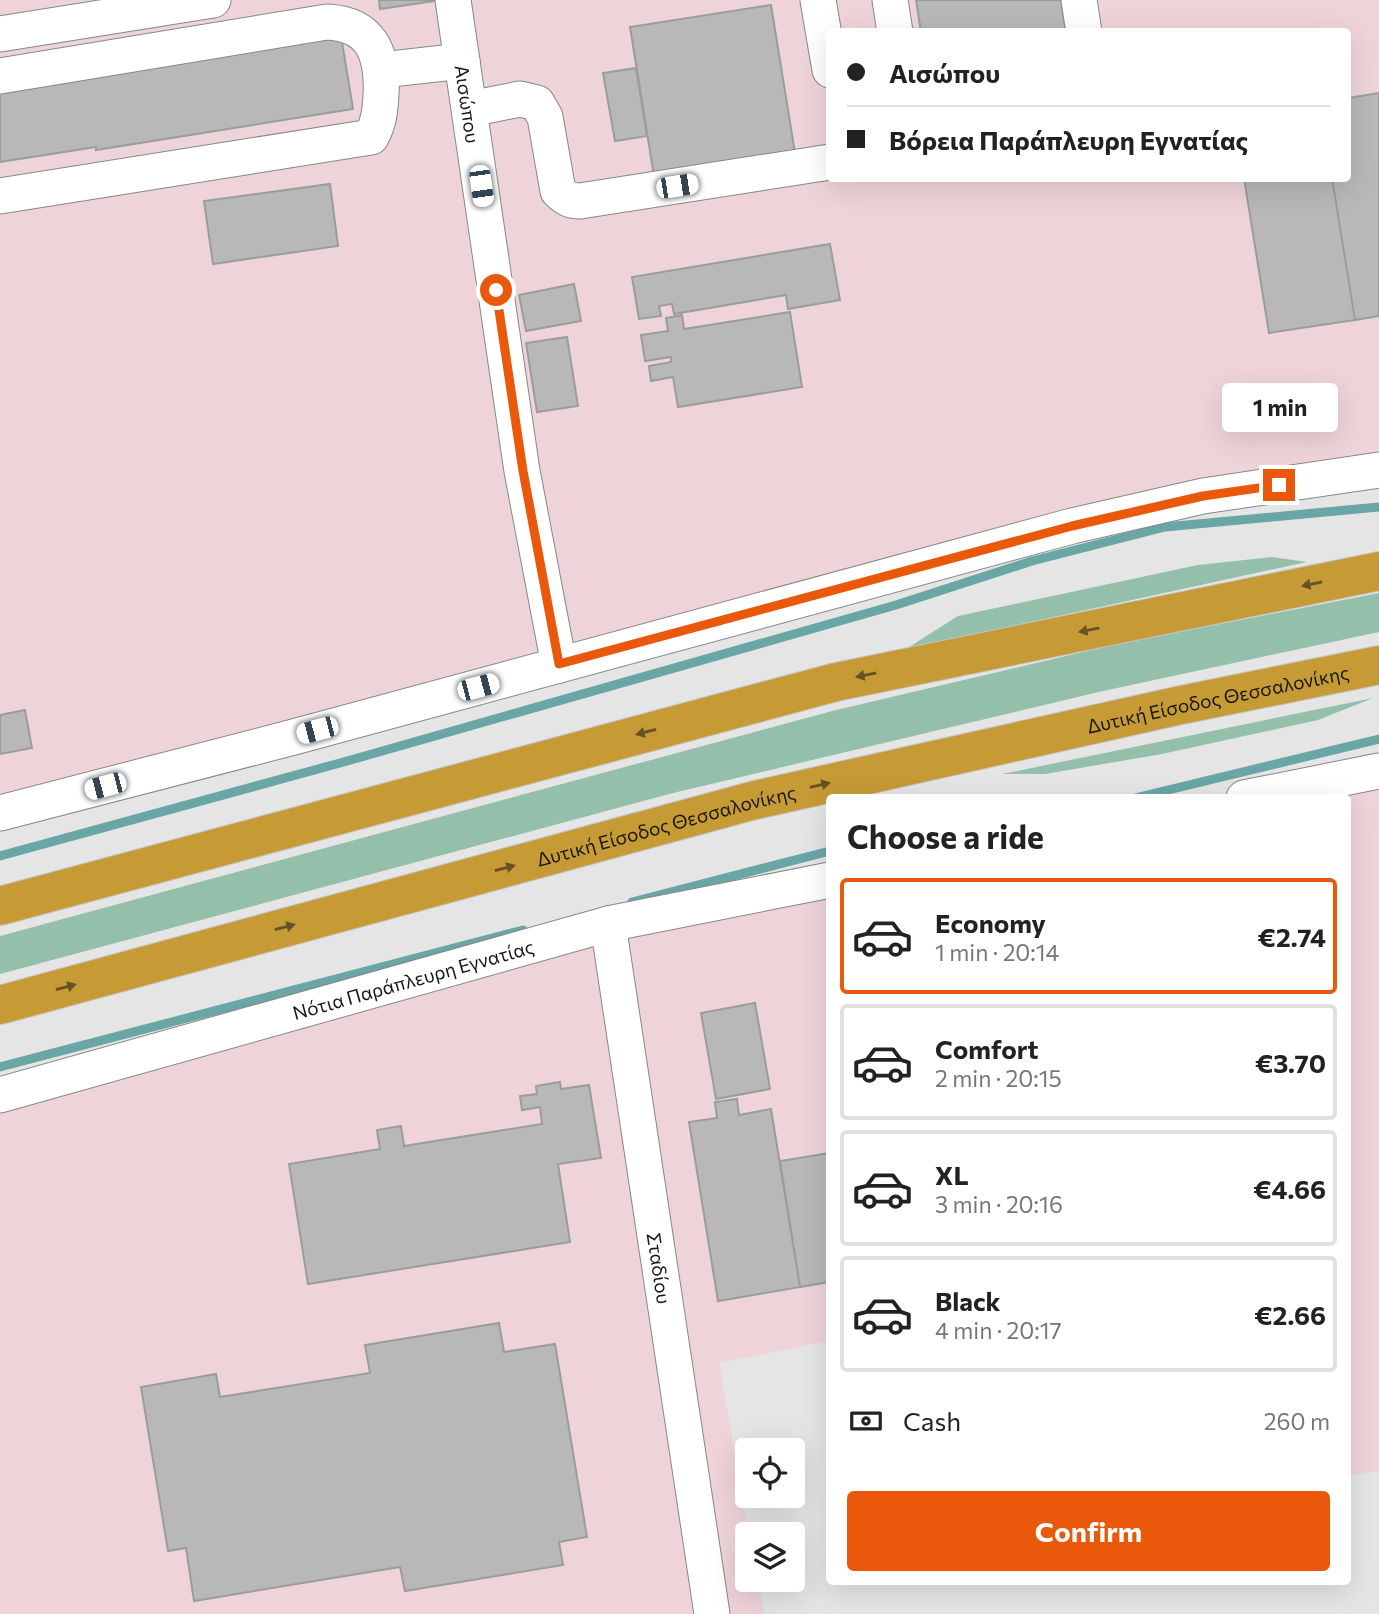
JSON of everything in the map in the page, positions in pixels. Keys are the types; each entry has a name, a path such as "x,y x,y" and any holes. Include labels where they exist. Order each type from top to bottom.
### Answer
{"highway":[{"path":"0,906 836,681 1379,571"},
{"name":"Δυτική Είσοδος Θεσσαλονίκης","path":"0,1005 755,800 1181,705 1379,665"}],"street":[{"path":"0,34 213,0"},
{"name":"Αισώπου","path":"453,0 523,471 559,664"},
{"path":"818,0 826,47"},
{"path":"890,0 894,28"},
{"path":"1079,0 1083,28"},
{"path":"0,76 327,22 347,23 370,39 382,71 379,124 371,137 0,196"},
{"path":"382,71 462,61"},
{"path":"470,109 520,99 537,103 545,117 558,191 564,198 572,201 826,163"},
{"path":"0,813 1086,523 1203,496 1379,470"},
{"path":"1264,794 1379,771"},
{"name":"Νότια Παράπλευρη Εγνατίας","path":"0,1095 608,924 826,881"},
{"name":"Σταδίου","path":"608,924 712,1614"}],"shaded area":[{"path":"0,0 1379,0 1379,460 0,808"},
{"path":"1379,771 1379,1471 1351,1476 1351,794 1264,794"},
{"path":"826,881 826,1342 719,1363 735,1455 735,1508 744,1508 747,1522 735,1522 735,1592 760,1592 764,1614 0,1614 0,1095"}],"green space":[{"path":"1272,557 1307,562 906,649 958,616 1198,565"},
{"path":"1379,593 1379,632 1103,691 673,793 0,974 0,936 832,711 1112,645"},
{"path":"1373,698 1318,720 1162,754 1045,774 1002,774"}],"building":[{"path":"379,0 435,0 435,1 380,9"},
{"path":"916,0 1061,0 1065,28 920,28"},
{"path":"771,5 795,153 654,176 630,27"},
{"path":"341,36 353,109 96,150 96,147 0,162 0,90"},
{"path":"636,68 647,136 615,141 603,73"},
{"path":"1379,93 1379,316 1355,320 1333,182 1351,182 1351,98"},
{"path":"1245,182 1333,182 1355,320 1269,333"},
{"path":"330,184 338,246 213,264 204,201"},
{"path":"830,244 840,300 788,309 786,295 674,314 672,304 659,306 661,316 639,319 632,277"},
{"path":"574,284 581,321 526,331 519,295"},
{"path":"790,312 802,387 678,407 673,377 651,381 649,366 671,362 671,357 645,361 641,335 668,331 666,318 682,315 684,329"},
{"path":"567,337 578,406 537,412 526,343"},
{"path":"25,710 32,748 0,754 0,715"},
{"path":"755,1003 770,1089 716,1099 701,1013"},
{"path":"560,1082 561,1089 589,1085 601,1158 558,1164 570,1242 308,1284 289,1164 380,1149 377,1130 401,1126 404,1146 542,1124 540,1107 522,1110 520,1096 537,1094 536,1086"},
{"path":"737,1099 739,1115 771,1109 800,1287 718,1301 689,1122 717,1118 715,1102"},
{"path":"826,1154 826,1283 800,1287 780,1161"},
{"path":"499,1323 504,1352 555,1344 587,1537 559,1542 563,1565 405,1591 400,1567 194,1601 186,1548 168,1551 141,1387 216,1374 220,1397 370,1373 365,1345"}],"waterway":[{"path":"0,856 340,763 896,605 1032,561 1165,527 1379,507"},
{"path":"1152,794 1379,739"},
{"path":"632,902 826,852"},
{"path":"0,1067 523,930"}],"route":[{"path":"496,290 523,471 559,664 1072,526 1203,496 1279,485"}]}
